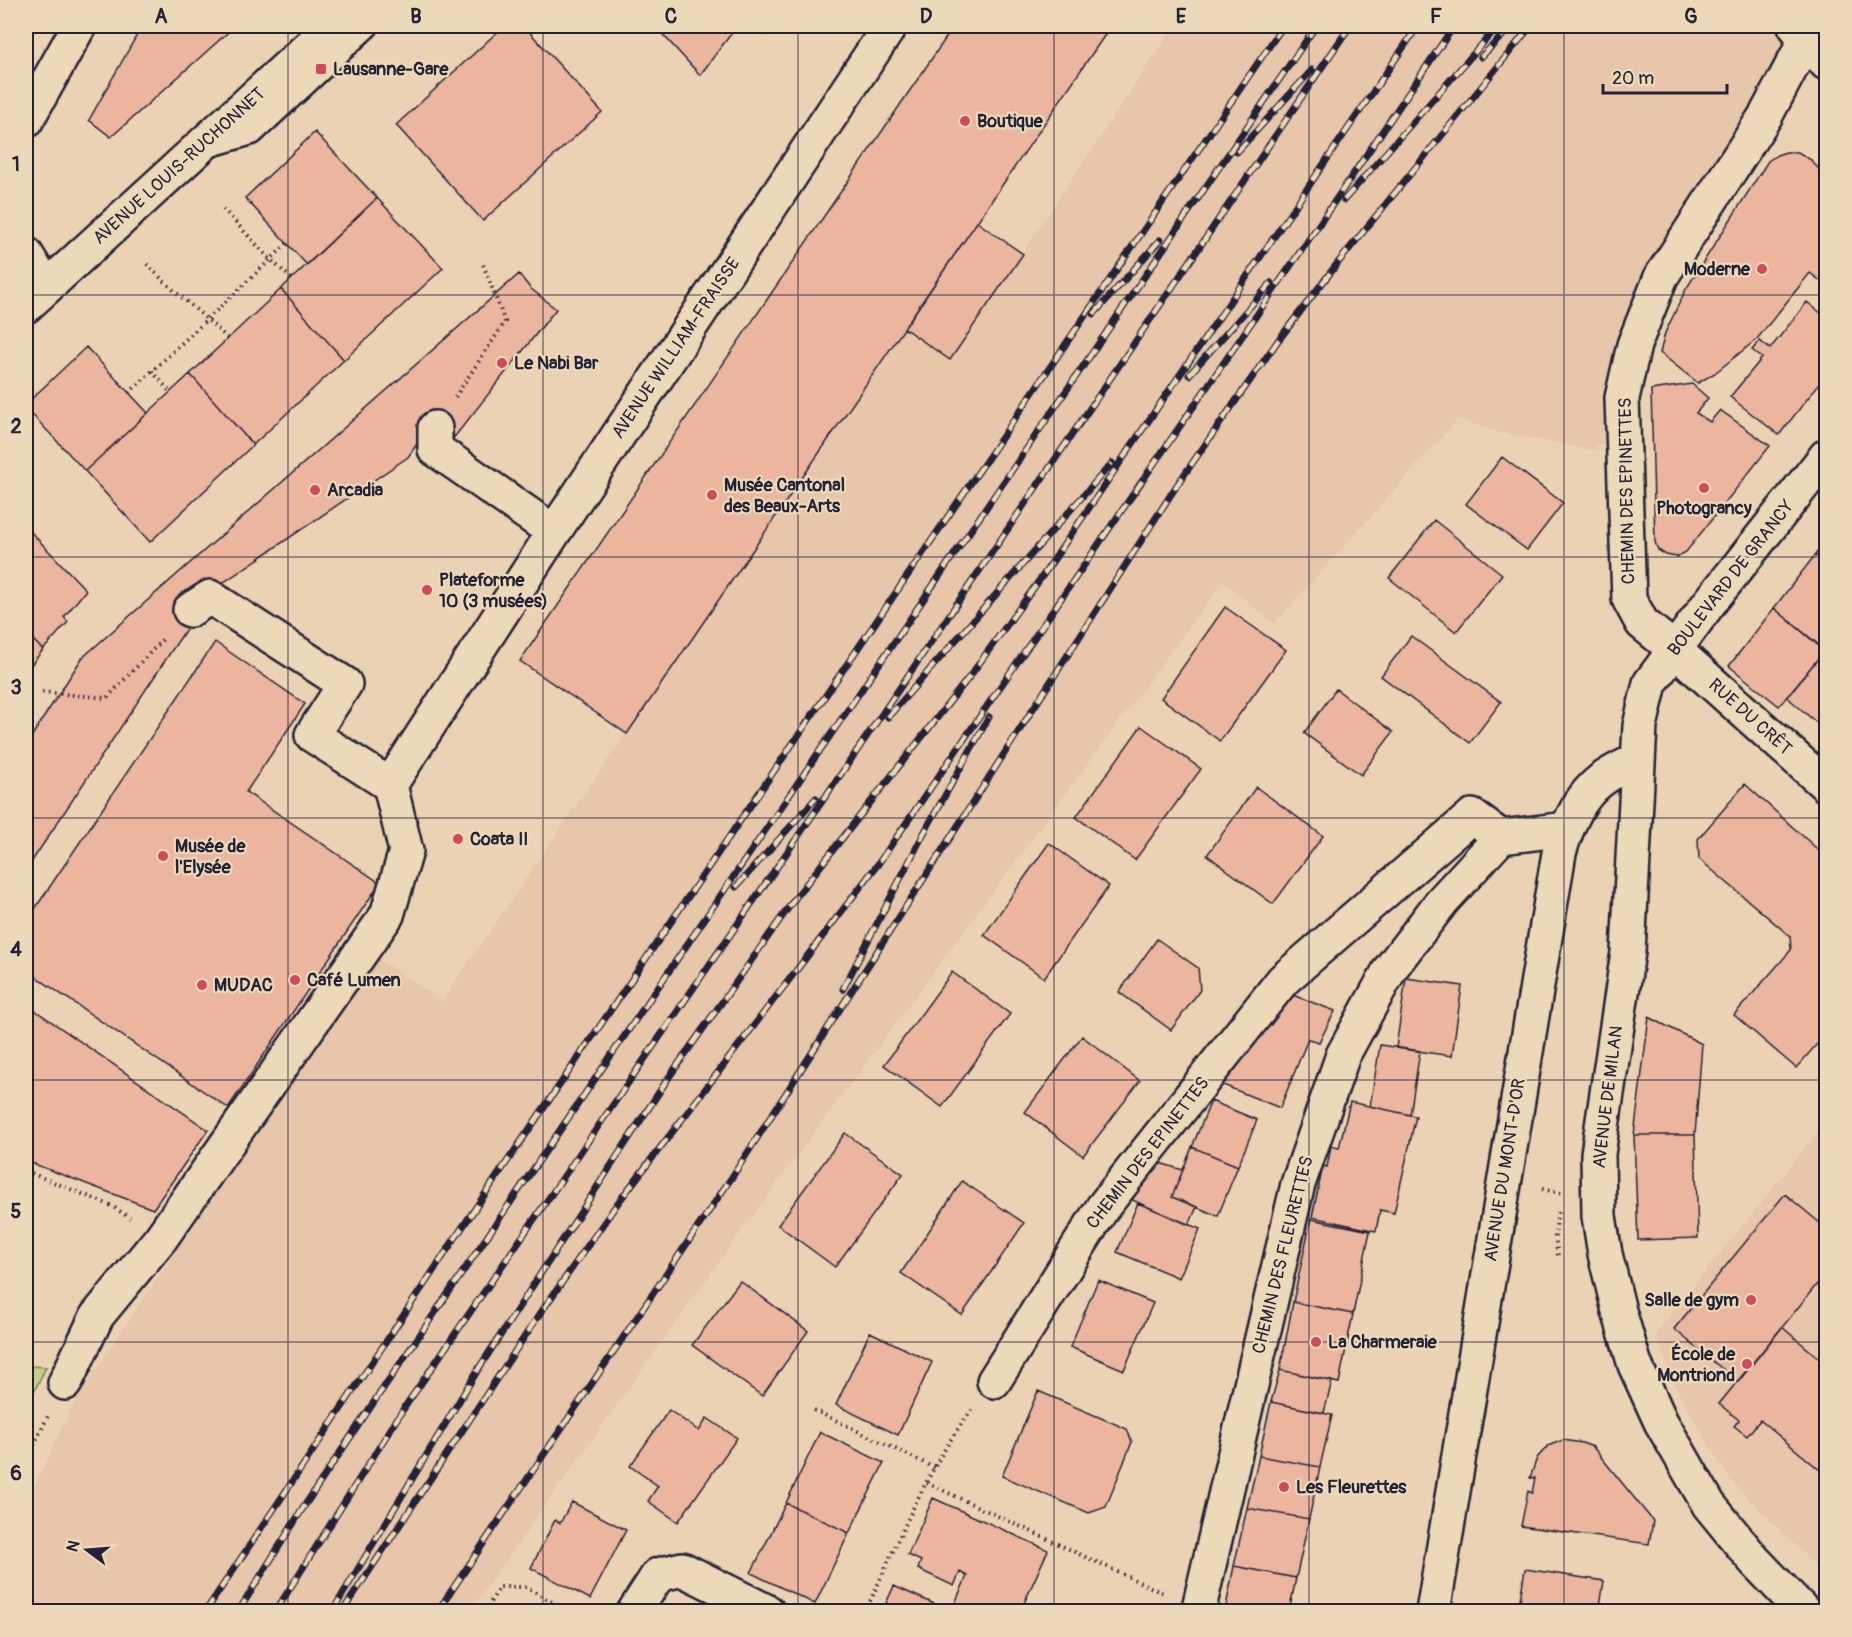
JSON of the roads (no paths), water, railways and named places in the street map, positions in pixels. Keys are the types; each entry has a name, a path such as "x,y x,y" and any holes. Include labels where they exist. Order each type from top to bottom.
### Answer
{"street":[{"path":"26,121 79,26"},
{"name":"AVENUE LOUIS-RUCHONNET","path":"36,297 332,26"},
{"name":"AVENUE WILLIAM-FRAISSE","path":"390,785 554,532 890,26"},
{"name":"CHEMIN DES EPINETTES","path":"1674,649 1642,623 1629,599 1622,398 1634,345 1661,277 1766,116 1811,38"},
{"path":"26,254 36,297"},
{"path":"435,428 435,449 554,532"},
{"name":"BOULEVARD DE GRANCY","path":"1644,704 1650,683 1674,649 1827,456"},
{"path":"65,1383 97,1316 161,1238 387,915 406,851 390,785 312,735 345,684 210,597 190,610"},
{"name":"RUE DU CRÊT","path":"1674,649 1827,785"},
{"name":"AVENUE DE MILAN","path":"1644,704 1637,760 1628,952 1598,1154 1599,1216 1605,1254 1635,1365 1661,1422 1709,1505 1755,1560 1804,1611"},
{"name":"AVENUE DU MONT-D'OR","path":"1432,1611 1558,853 1566,829 1576,810 1599,781 1637,760"},
{"name":"CHEMIN DES EPINETTES","path":"994,1381 1103,1208 1283,980 1472,816 1501,837"},
{"path":"1501,837 1566,829"},
{"name":"CHEMIN DES FLEURETTES","path":"1198,1610 1298,1184 1343,1055 1390,969 1443,900 1501,837"},
{"path":"634,1611 658,1575 682,1569 768,1611"}],"lane":[{"path":"197,149 252,133 367,26"}],"railway":[{"path":"205,1612 468,1219 1283,26"},
{"path":"238,1612 305,1505 380,1393 1316,26"},
{"path":"275,1612 402,1411 852,758 1350,26"},
{"path":"332,1612 479,1368 667,1080 796,897 970,676 1046,571 1418,26"},
{"path":"342,1612 537,1318 617,1204 878,864 1454,26"},
{"path":"1344,200 1498,26"},
{"path":"1481,57 1512,26"},
{"path":"437,1612 732,1177 1177,485 1277,342 1337,264 1531,26"},
{"path":"1237,152 1312,70"},
{"path":"1094,314 1160,240"},
{"path":"1189,375 1271,283"},
{"path":"888,717 1112,463"},
{"path":"843,989 924,833 989,717"},
{"path":"736,887 816,798"}],"place":[{"name":"Lausanne-Gare","path":"321,69"},
{"name":"Boutique","path":"965,121"},
{"name":"Moderne","path":"1762,269"},
{"name":"Le Nabi Bar","path":"502,363"},
{"name":"Photograncy","path":"1704,488"},
{"name":"Arcadia","path":"315,490"},
{"name":"Musée Cantonal des Beaux-Arts","path":"712,495"},
{"name":"Plateforme 10 (3 musées)","path":"427,590"},
{"name":"Coata II","path":"458,839"},
{"name":"Musée de l'Elysée","path":"163,856"},
{"name":"Café Lumen","path":"295,980"},
{"name":"MUDAC","path":"202,985"},
{"name":"Salle de gym","path":"1751,1300"},
{"name":"La Charmeraie","path":"1316,1342"},
{"name":"École de Montriond","path":"1747,1364"},
{"name":"Les Fleurettes","path":"1284,1487"}]}
